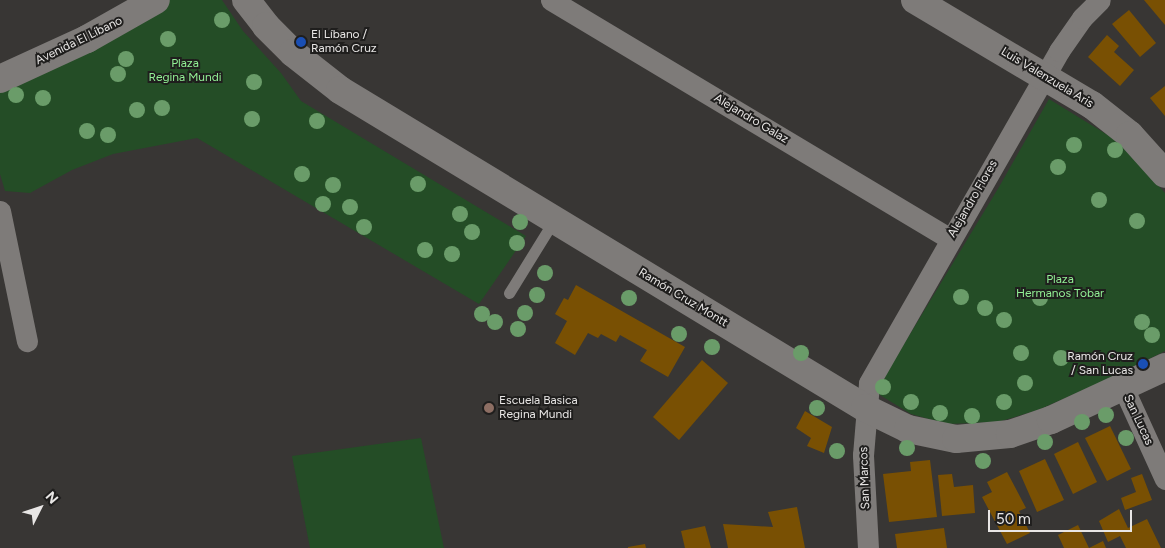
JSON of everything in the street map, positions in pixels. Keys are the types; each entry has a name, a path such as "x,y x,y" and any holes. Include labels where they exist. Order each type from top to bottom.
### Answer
{"street":[{"name":"Avenida El Líbano","path":"0,79 87,39 156,0"},
{"name":"Ramón Cruz Montt","path":"246,0 266,26 293,53 340,90 865,408 892,422 925,434 956,438 992,438 1031,428 1165,367"},
{"name":"Alejandro Galaz","path":"551,0 950,239"},
{"name":"Luis Valenzuela Aris","path":"915,0 1044,76 1112,120 1151,156 1165,174"},
{"name":"Alejandro Flores","path":"865,408 869,383 873,373 950,239 1067,38 1100,0"},
{"path":"0,210 27,341"},
{"name":"San Lucas","path":"1123,387 1165,479"},
{"name":"San Marcos","path":"865,408 863,455 868,548"}],"lane":[{"path":"510,293 554,220"}],"green space":[{"name":"Plaza Regina Mundi","path":"169,0 222,0 243,31 281,73 301,101 526,236 479,304 197,138 113,154 72,170 30,193 5,191 0,174 0,87"},
{"name":"Plaza Hermanos Tobar","path":"1049,99 1119,142 1165,193 1165,351 1117,375 1038,410 998,422 947,424 911,414 875,392 999,187"},
{"path":"421,438 444,548 310,548 292,456"}],"building":[{"path":"1144,0 1165,0 1165,25"},
{"path":"1129,10 1156,43 1140,57 1112,24"},
{"path":"1107,35 1119,46 1114,52 1134,70 1120,86 1088,57"},
{"path":"1165,86 1165,116 1150,98"},
{"path":"576,285 685,347 668,377 640,361 647,350 620,335 616,342 601,334 598,338 588,333 575,355 555,343 567,321 555,314 564,298 568,300"},
{"path":"702,360 728,383 679,440 653,417"},
{"path":"805,411 832,427 824,453 807,446 811,438 796,428"},
{"path":"1110,426 1131,469 1107,481 1085,438"},
{"path":"1078,442 1097,482 1073,494 1054,454"},
{"path":"1045,459 1064,500 1037,512 1019,471"},
{"path":"930,460 937,517 889,522 883,474 911,471 910,462"},
{"path":"1007,472 1026,508 1019,511 1030,533 1007,544 982,497 992,492 987,482"},
{"path":"952,474 954,487 973,485 975,513 942,516 938,475"},
{"path":"1142,474 1152,500 1125,510 1121,498 1136,492 1131,478"},
{"path":"797,507 805,548 728,548 723,524 773,527 768,512"},
{"path":"1119,509 1128,528 1147,519 1161,548 1126,548 1120,536 1108,542 1099,521"},
{"path":"1078,525 1089,548 1064,548 1058,535"},
{"path":"705,526 711,548 685,548 681,531"},
{"path":"944,528 947,548 897,548 895,534"},
{"path":"1103,541 1106,548 1089,548"},
{"path":"645,544 646,548 628,548 628,547"}],"place":[{"name":"El Líbano / Ramón Cruz","path":"301,42"},
{"name":"Ramón Cruz / San Lucas","path":"1143,364"},
{"name":"Escuela Basica Regina Mundi","path":"489,408"}]}
